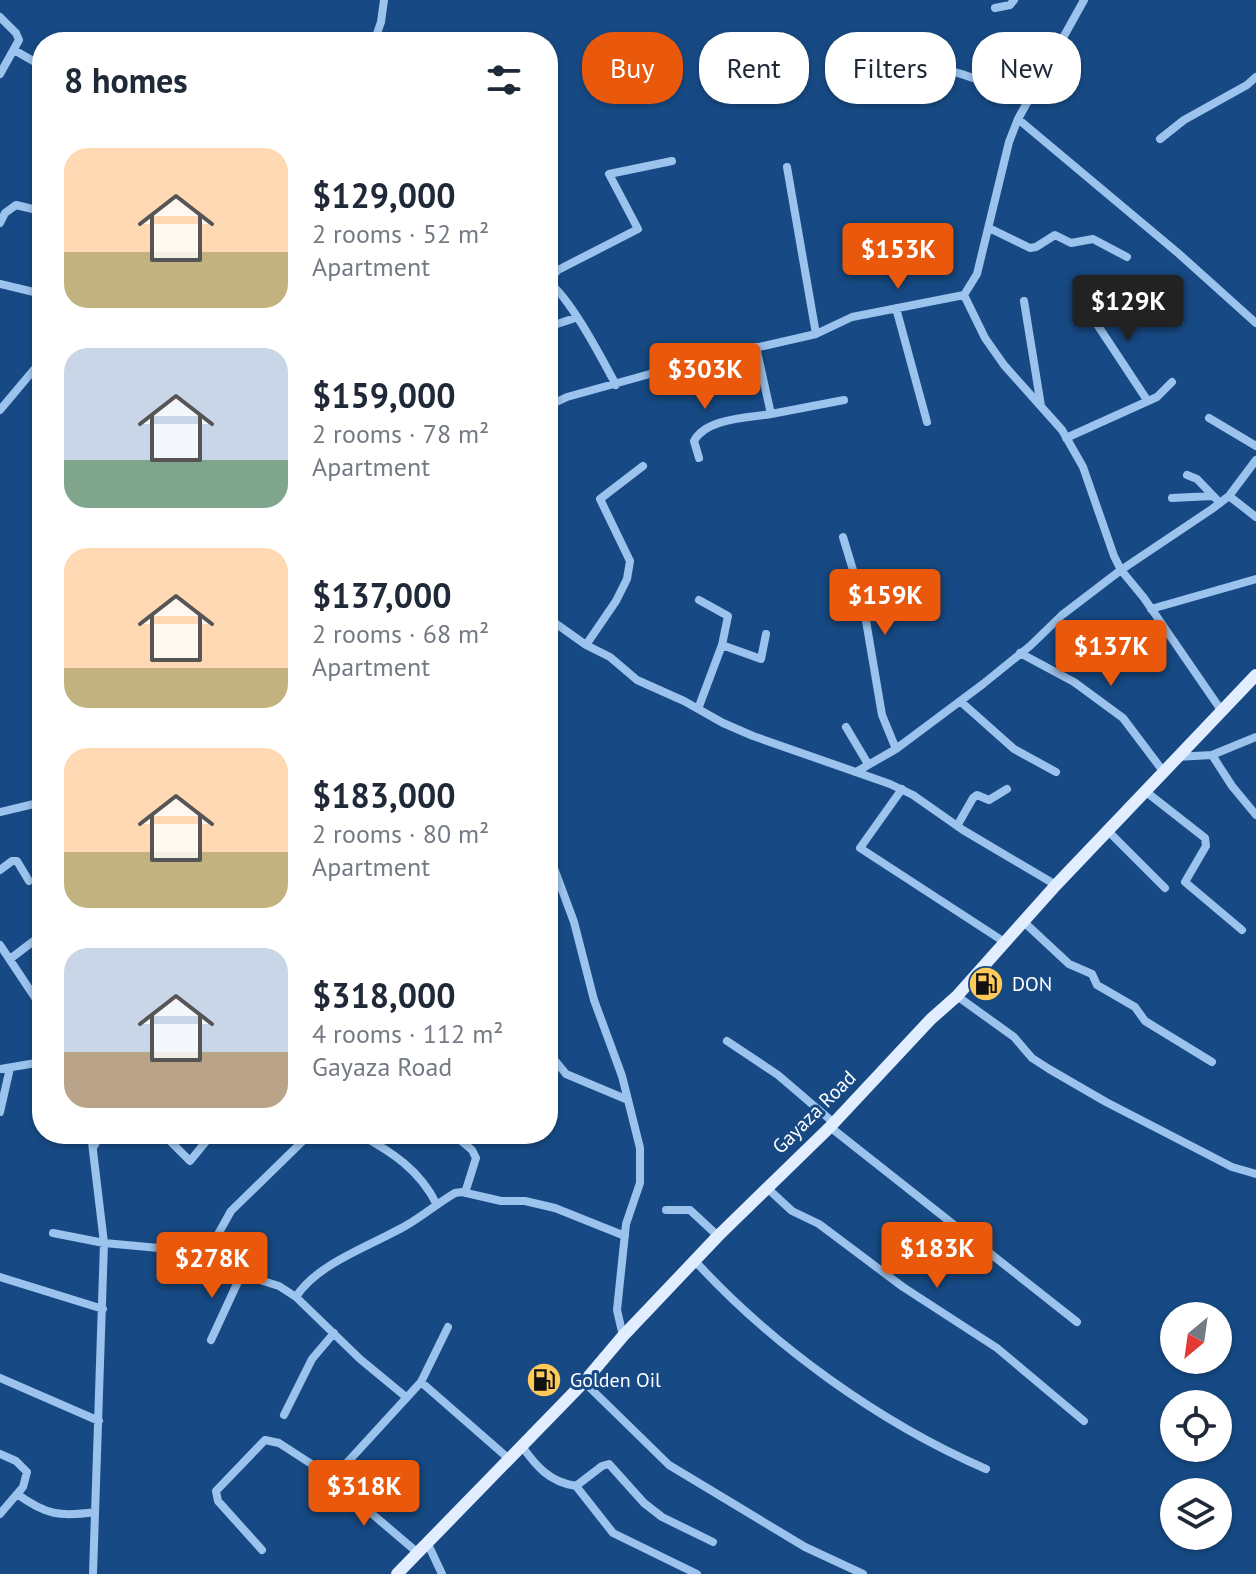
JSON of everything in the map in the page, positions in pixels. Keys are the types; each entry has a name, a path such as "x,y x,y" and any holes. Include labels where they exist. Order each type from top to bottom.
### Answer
{"main road":[{"name":"Gayaza Road","path":"397,1574 584,1382 718,1236 832,1125 931,1019 957,996 1056,885 1256,675"}],"street":[{"path":"378,32 384,0"},
{"path":"995,8 1010,5 1014,0"},
{"path":"1066,32 1084,0"},
{"path":"0,17 18,37 0,74"},
{"path":"14,50 32,60"},
{"path":"1160,139 1184,120 1256,77"},
{"path":"558,401 693,362 816,334 852,317 964,295 977,274 1009,142 1027,104"},
{"path":"1018,119 1256,323"},
{"path":"558,270 638,229 609,174 672,161"},
{"path":"787,167 816,334"},
{"path":"0,223 5,213 16,205 32,209"},
{"path":"989,228 1030,248 1055,235 1071,243 1093,239 1127,257"},
{"path":"0,284 32,292"},
{"path":"558,289 616,385"},
{"path":"964,295 991,347 1052,416 1066,438 1083,467 1121,570 1221,710"},
{"path":"1024,301 1041,407"},
{"path":"1083,303 1147,400"},
{"path":"896,308 927,422"},
{"path":"558,324 575,318"},
{"path":"756,347 771,414"},
{"path":"0,410 32,372"},
{"path":"1066,438 1157,397 1172,382"},
{"path":"699,458 694,441 701,430 844,400"},
{"path":"1209,418 1256,446"},
{"path":"856,772 896,749 1121,570 1229,496 1256,460"},
{"path":"586,645 616,601 627,579 630,561 600,499 643,466"},
{"path":"1187,475 1197,479 1220,503"},
{"path":"1172,498 1212,496"},
{"path":"1229,496 1256,517"},
{"path":"843,537 863,603 882,715 896,749"},
{"path":"1151,609 1256,579"},
{"path":"698,709 722,645 728,616 699,600"},
{"path":"558,625 610,657 637,680 753,736 902,789 1056,885"},
{"path":"722,645 761,659 766,634"},
{"path":"1020,653 1074,682 1123,718 1163,771"},
{"path":"960,701 1014,749 1056,772"},
{"path":"846,727 868,764"},
{"path":"1176,757 1212,755 1256,737"},
{"path":"1212,755 1256,815"},
{"path":"902,789 860,848 1006,943"},
{"path":"957,826 977,795 989,800 1007,789"},
{"path":"1145,791 1205,838 1206,846 1185,882 1242,930"},
{"path":"0,812 32,804"},
{"path":"1108,831 1165,888"},
{"path":"0,870 17,861 29,881"},
{"path":"558,879 574,922 594,1000 616,1054 640,1148 640,1183 626,1224 617,1310 623,1336"},
{"path":"1025,923 1069,964 1092,974 1097,985 1135,1007 1145,1021 1212,1062"},
{"path":"10,959 32,942"},
{"path":"0,945 32,993"},
{"path":"957,996 1014,1037 1032,1058 1049,1069 1232,1167 1256,1174"},
{"path":"727,1041 778,1075 832,1125 1077,1322"},
{"path":"0,1112 5,1068 32,1064"},
{"path":"558,1064 566,1074 628,1100"},
{"path":"173,1144 190,1161 204,1144"},
{"path":"203,1261 231,1211 300,1144"},
{"path":"376,1144 414,1170 437,1205"},
{"path":"465,1144 476,1158 465,1193"},
{"path":"93,1574 104,1243 94,1146"},
{"path":"766,1187 792,1211 819,1224 903,1287 997,1348 1084,1421"},
{"path":"296,1297 306,1283 321,1272 405,1226 455,1193 501,1201 525,1201 555,1208 625,1236"},
{"path":"666,1210 690,1210 718,1236"},
{"path":"53,1233 104,1243 152,1246 279,1286 296,1297 406,1397"},
{"path":"695,1261 723,1292 827,1379 917,1435 986,1469"},
{"path":"211,1340 242,1273"},
{"path":"0,1277 103,1309"},
{"path":"330,1478 421,1382 448,1327"},
{"path":"284,1415 312,1359 334,1333"},
{"path":"0,1378 99,1421"},
{"path":"421,1382 508,1458"},
{"path":"584,1382 669,1465 805,1547 863,1574"},
{"path":"262,1550 216,1495 262,1442 270,1440 330,1478 418,1553"},
{"path":"521,1445 536,1466 547,1475 559,1483 576,1486 613,1533 697,1574"},
{"path":"0,1454 16,1461 27,1472 23,1487 0,1514"},
{"path":"576,1486 609,1464 644,1503 662,1517 713,1542"},
{"path":"17,1494 40,1509 58,1515 95,1512"},
{"path":"427,1542 442,1574"}],"place":[{"name":"DON","path":"986,984"},
{"name":"Golden Oil","path":"544,1380"}]}
